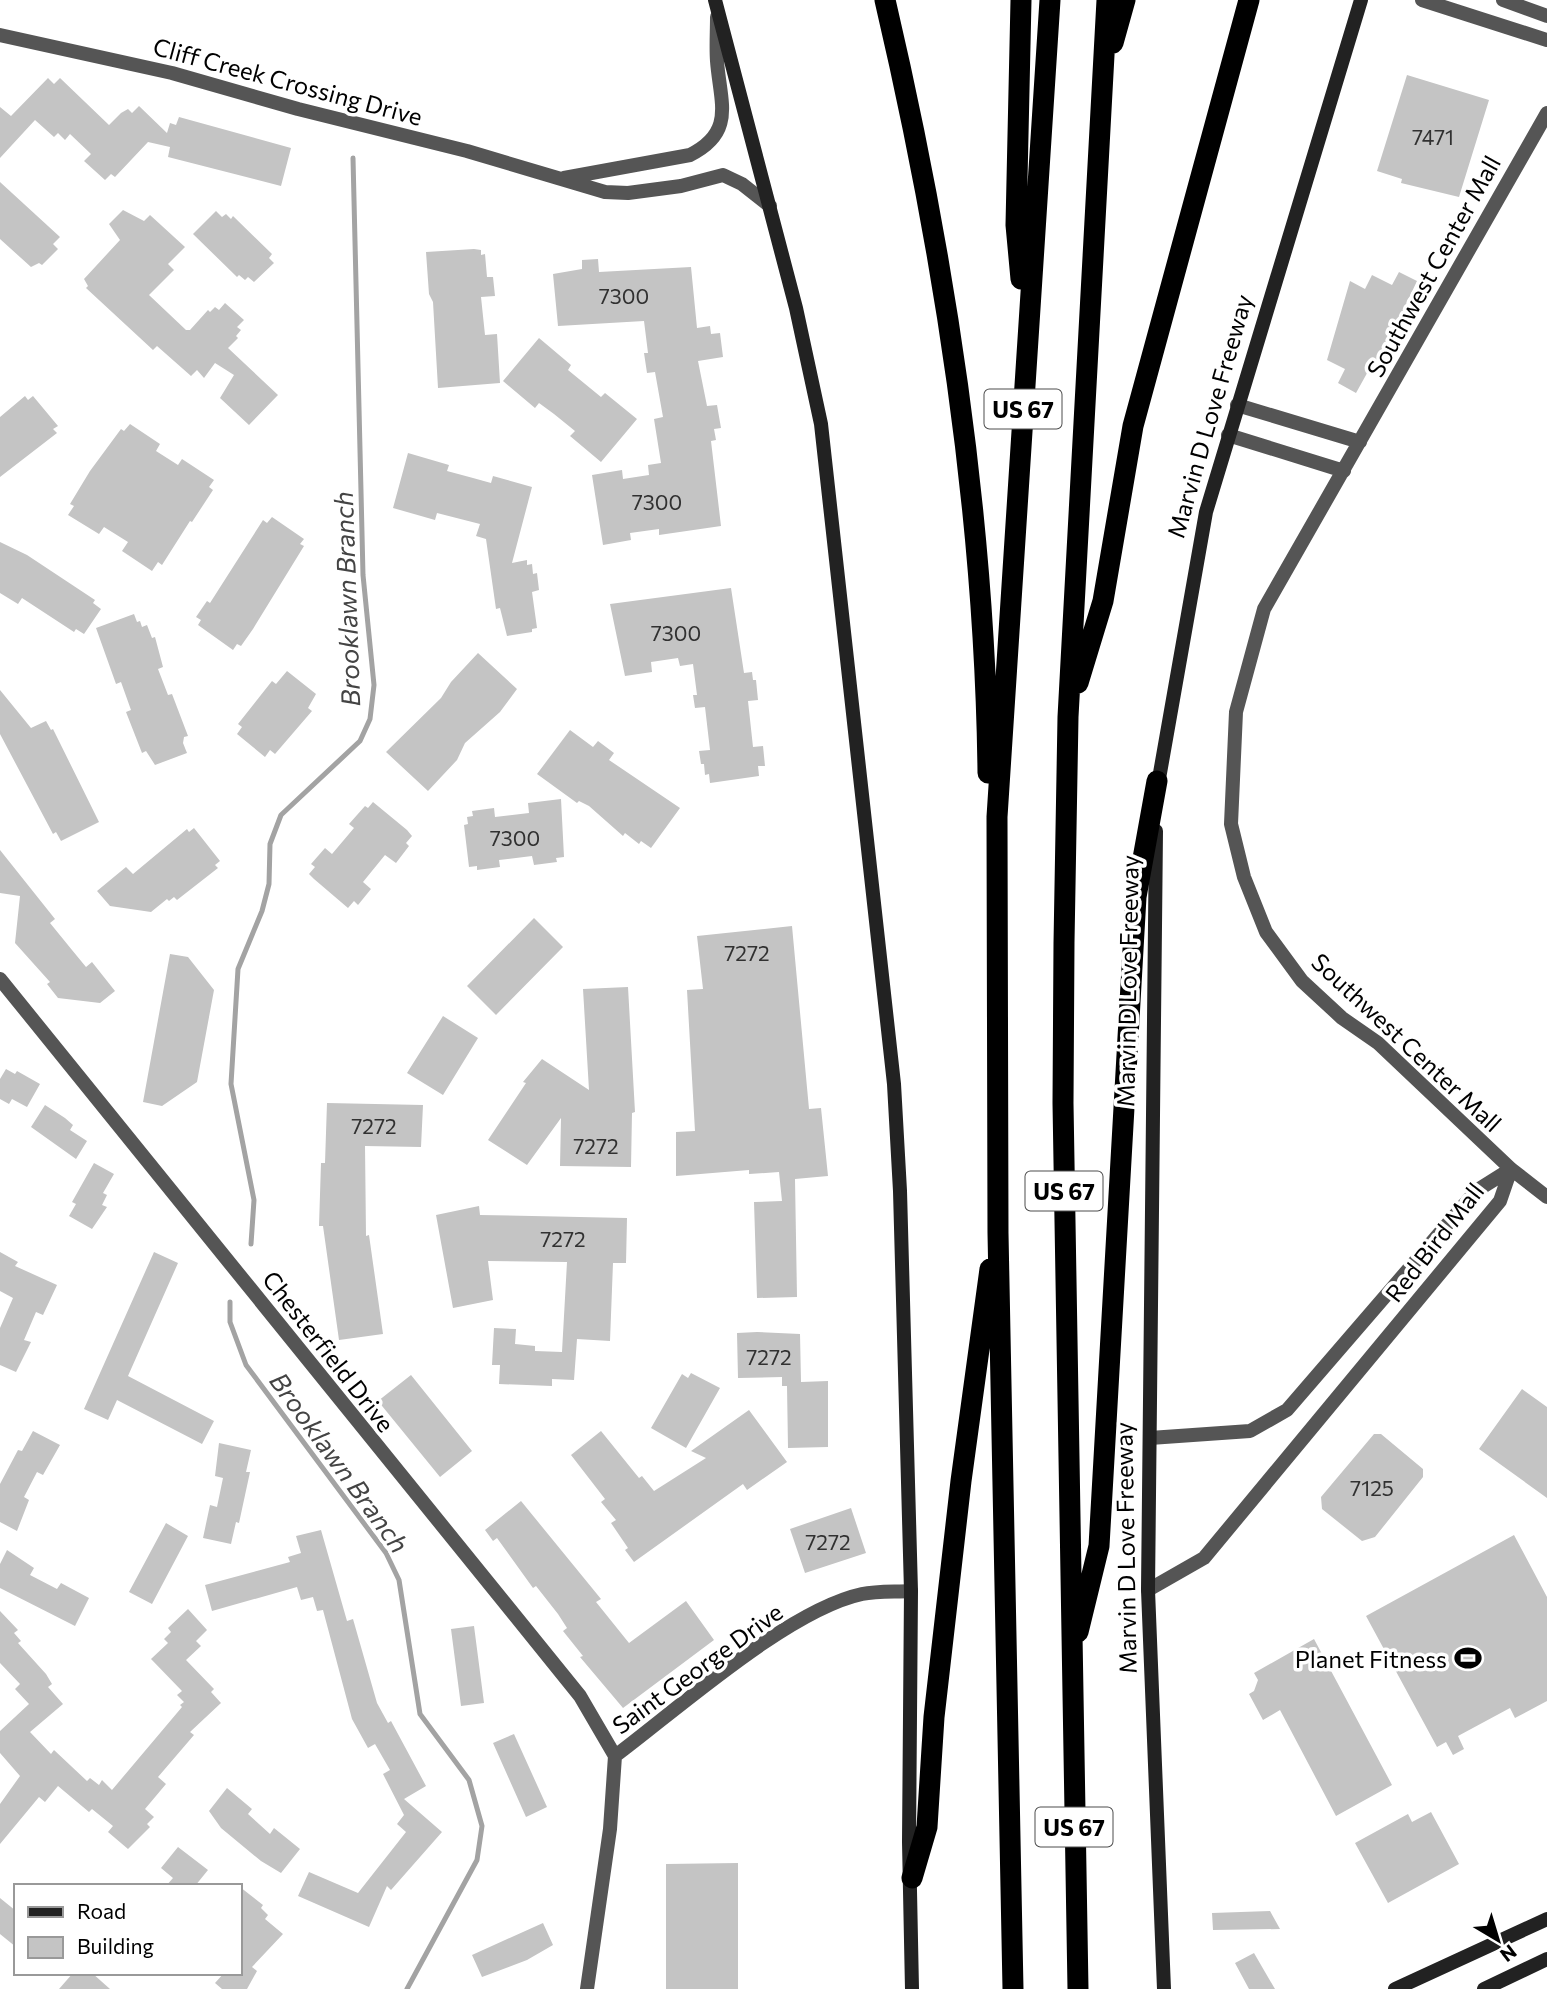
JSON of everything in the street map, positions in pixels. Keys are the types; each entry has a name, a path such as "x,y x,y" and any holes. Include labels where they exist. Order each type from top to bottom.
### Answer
{"highway":[{"path":"885,0 913,120 950,340 977,555 985,651 988,789 997,817"},
{"path":"1021,0 1016,225 1027,348"},
{"name":"US 67","path":"1013,1989 998,1233 997,817 1050,0"},
{"name":"US 67","path":"1078,1989 1063,1103 1068,717 1107,0"},
{"path":"1101,85 1125,0"},
{"path":"1068,717 1103,601 1133,426 1249,0"},
{"path":"1071,1665 1099,1546 1136,897 1157,781"},
{"path":"912,1878 927,1826 934,1717 961,1481 985,1290 998,1233"}],"main road":[{"name":"Marvin D Love Freeway","path":"1164,1989 1148,1590 1153,946 1157,781 1206,512 1361,0"},
{"path":"716,6 796,308 821,424 892,1070 900,1191 911,1591 909,1842 912,1878 912,1989"},
{"path":"1395,1989 1547,1919"},
{"path":"1484,1989 1547,1959"}],"street":[{"path":"1422,0 1547,40"},
{"path":"1503,0 1547,16"},
{"name":"Cliff Creek Crossing Drive","path":"563,178 690,155 705,148 722,121 716,6"},
{"name":"Cliff Creek Crossing Drive","path":"0,35 172,73 563,178 605,192 628,193 681,186 723,175 742,184 769,206"},
{"name":"Southwest Center Mall","path":"1547,113 1265,609 1236,712 1231,824 1244,877 1266,932 1302,981 1342,1018 1378,1043 1511,1170 1547,1197"},
{"path":"1237,405 1360,442"},
{"path":"1228,435 1344,471"},
{"name":"Chesterfield Drive","path":"0,979 580,1696 615,1756"},
{"name":"Red Bird Mall","path":"1150,1438 1250,1431 1287,1410 1476,1191 1511,1170"},
{"name":"Red Bird Mall","path":"1148,1590 1204,1558 1500,1201 1511,1170"},
{"name":"Saint George Drive","path":"587,1989 609,1842 615,1756 761,1646 810,1615 862,1594 911,1591"}],"building":[{"path":"1407,75 1489,100 1459,197 1401,183 1402,179 1377,171"},
{"path":"48,78 54,84 60,78 109,125 121,113 128,109 132,113 139,106 167,133 170,123 176,125 179,117 291,148 281,186 168,157 170,147 148,142 115,177 111,174 105,180 84,161 91,154 70,134 65,140 58,133 54,137 35,120 0,158 0,107 11,116"},
{"path":"0,182 60,237 53,244 58,249 42,265 39,263 31,267 0,239"},
{"path":"123,210 144,221 150,215 185,247 168,264 174,270 149,295 186,330 190,330 208,310 210,312 215,307 219,310 225,303 244,320 237,327 241,330 236,336 238,338 228,348 278,395 249,425 220,398 234,375 215,363 204,378 197,370 191,376 157,346 153,350 86,288 88,286 84,279 120,240 109,224"},
{"path":"216,211 222,217 226,214 231,219 233,216 272,254 269,258 274,263 254,282 248,277 245,280 239,275 237,277 193,234"},
{"path":"481,250 481,255 485,254 487,277 493,277 495,296 481,297 485,335 497,334 500,383 438,388 433,302 429,294 426,252"},
{"path":"598,259 599,272 691,267 697,328 710,326 711,334 720,333 723,357 698,361 707,406 717,405 721,428 714,429 716,440 711,441 721,526 659,535 659,529 630,533 631,540 603,545 592,475 622,470 623,479 649,475 648,465 661,463 654,419 663,417 655,372 647,373 644,353 648,353 644,321 558,326 553,274 582,269 582,260"},
{"path":"1399,272 1417,281 1376,368 1371,366 1356,393 1338,383 1345,369 1327,360 1350,281 1365,289 1372,275 1392,285"},
{"path":"539,338 571,365 568,370 601,397 605,393 637,419 601,462 570,436 575,431 539,403 535,408 503,381"},
{"path":"25,396 28,400 33,396 58,426 53,429 57,433 0,477 0,417"},
{"path":"130,424 160,444 156,451 178,465 182,459 214,480 209,487 213,490 192,522 190,521 162,565 158,562 152,571 122,551 128,542 104,527 99,534 68,515 74,506 70,504 90,471 121,429 124,431"},
{"path":"408,453 449,465 447,471 491,483 493,476 532,487 512,563 527,560 527,565 532,564 533,574 537,573 539,590 532,592 537,628 532,629 532,632 507,636 500,608 496,609 486,539 476,536 480,524 437,513 435,520 393,508"},
{"path":"272,517 304,539 300,544 304,546 253,629 241,646 237,644 233,650 198,625 201,620 196,617 207,601 210,603 263,520 267,523"},
{"path":"0,542 27,555 95,600 93,603 101,609 84,634 76,629 74,632 22,598 18,604 0,593"},
{"path":"731,588 744,673 752,672 753,680 756,680 758,700 748,701 753,747 763,746 765,766 758,766 759,776 710,783 709,774 705,775 704,764 701,764 699,751 710,750 705,707 695,708 693,695 697,695 693,664 680,666 678,658 651,662 652,672 625,676 610,604"},
{"path":"134,614 137,622 140,621 142,627 147,625 152,638 155,637 163,667 158,669 168,695 172,694 188,736 184,737 183,743 187,753 155,765 146,751 142,753 126,712 131,710 121,682 116,684 96,628"},
{"path":"478,653 517,689 500,712 465,743 457,760 428,791 386,752 441,698 451,682"},
{"path":"287,671 316,694 308,708 312,711 275,754 270,750 265,757 237,734 242,727 238,724 272,681 276,684"},
{"path":"0,690 31,728 46,721 51,730 53,729 99,822 61,841 56,832 53,834 0,734"},
{"path":"570,730 593,747 598,741 614,753 609,760 680,808 651,848 641,841 639,844 625,833 623,836 589,806 579,801 577,803 537,774"},
{"path":"561,799 564,857 556,858 557,862 534,865 532,856 499,860 500,867 477,870 477,866 469,867 464,825 468,824 467,817 473,816 472,811 494,808 495,817 529,813 528,803"},
{"path":"373,802 412,836 406,843 409,846 396,863 385,855 363,882 371,889 358,905 354,901 348,908 309,874 315,867 311,864 325,848 332,854 354,828 349,824 365,806 368,808"},
{"path":"194,828 220,861 215,865 218,868 177,900 174,897 169,901 167,899 151,912 110,906 97,891 126,867 133,874 187,829 189,832"},
{"path":"0,850 55,919 50,923 72,950 86,967 92,962 115,991 100,1003 58,998 47,984 50,982 15,943 20,896 0,893"},
{"path":"534,918 563,947 496,1015 467,986"},
{"path":"792,926 809,1109 821,1108 828,1176 795,1179 797,1297 757,1298 754,1202 782,1201 779,1172 749,1174 749,1170 676,1176 676,1132 695,1131 687,990 703,989 697,936"},
{"path":"170,954 188,957 214,990 197,1082 162,1106 143,1102"},
{"path":"628,987 635,1112 632,1113 631,1167 560,1166 561,1118 527,1165 488,1140 526,1083 523,1082 542,1059 589,1090 583,989"},
{"path":"443,1016 478,1038 443,1095 407,1073"},
{"path":"6,1069 15,1074 17,1071 40,1084 27,1107 12,1099 9,1104 0,1099 0,1079"},
{"path":"327,1103 423,1105 421,1147 365,1146 366,1236 369,1235 383,1334 339,1340 323,1226 319,1226"},
{"path":"45,1105 65,1118 73,1125 70,1130 87,1141 76,1159 31,1127"},
{"path":"94,1163 114,1174 103,1193 107,1195 102,1205 107,1207 92,1229 69,1216 76,1204 72,1202"},
{"path":"479,1206 480,1215 627,1218 626,1263 613,1263 610,1341 577,1339 574,1380 552,1379 552,1386 499,1384 500,1365 492,1365 494,1328 516,1329 515,1344 535,1346 535,1351 562,1352 567,1262 488,1261 493,1300 453,1308 436,1215"},
{"path":"0,1252 18,1262 15,1266 57,1285 43,1315 36,1312 24,1340 31,1342 16,1372 0,1365 0,1328 13,1298 0,1291"},
{"path":"154,1252 178,1263 128,1376 214,1421 202,1444 117,1400 108,1420 84,1409"},
{"path":"737,1333 800,1334 801,1382 828,1381 828,1447 788,1448 787,1386 782,1386 782,1377 738,1378"},
{"path":"691,1373 720,1388 686,1448 651,1428 682,1374 688,1378"},
{"path":"411,1375 472,1451 440,1477 378,1401"},
{"path":"1522,1389 1547,1407 1547,1498 1479,1449"},
{"path":"749,1410 787,1462 747,1490 743,1484 634,1562 611,1523 616,1520 601,1502 605,1499 571,1455 601,1431 639,1478 642,1476 654,1491 706,1458 691,1451"},
{"path":"33,1431 60,1445 43,1475 37,1472 24,1497 29,1500 17,1531 0,1522 0,1484 18,1450 22,1451"},
{"path":"1374,1434 1381,1434 1423,1469 1423,1477 1375,1537 1362,1541 1322,1509 1321,1497"},
{"path":"219,1443 251,1450 246,1472 250,1472 239,1523 236,1522 231,1544 203,1538 210,1505 217,1507 223,1478 215,1476"},
{"path":"521,1501 601,1599 596,1602 629,1643 686,1601 714,1640 623,1708 580,1657 583,1656 563,1631 567,1628 558,1614 536,1586 533,1588 497,1538 493,1541 485,1530"},
{"path":"851,1508 866,1553 805,1573 790,1529"},
{"path":"166,1523 188,1536 152,1604 129,1592"},
{"path":"321,1530 347,1621 353,1619 377,1703 388,1723 391,1721 426,1786 404,1799 442,1832 391,1890 387,1886 369,1927 298,1896 309,1872 358,1893 406,1832 397,1824 404,1815 383,1774 390,1770 375,1744 368,1748 352,1719 323,1610 317,1611 313,1597 301,1600 297,1587 212,1611 205,1585 290,1562 288,1557 301,1553 296,1536"},
{"name":"Planet Fitness","path":"1514,1535 1547,1597 1547,1701 1515,1718 1510,1708 1458,1736 1464,1749 1453,1755 1446,1742 1437,1747 1366,1616"},
{"path":"7,1550 34,1568 30,1575 57,1589 61,1583 89,1598 75,1626 0,1588 0,1564"},
{"path":"188,1609 207,1630 196,1641 201,1646 186,1660 214,1689 211,1692 221,1703 190,1732 194,1735 158,1777 166,1784 145,1809 154,1817 147,1824 150,1827 128,1849 108,1832 113,1826 92,1809 89,1812 58,1786 45,1802 39,1797 0,1844 0,1804 20,1776 0,1753 0,1731 29,1704 15,1689 20,1684 0,1663 0,1611 18,1630 14,1633 21,1641 18,1643 46,1674 52,1684 48,1687 63,1704 30,1732 51,1754 54,1750 87,1781 90,1778 99,1785 102,1780 112,1790 182,1707 180,1705 184,1702 177,1695 182,1691 151,1659 168,1643 164,1639 171,1632 168,1628"},
{"path":"474,1626 484,1703 461,1706 451,1629"},
{"path":"1314,1639 1392,1785 1336,1816 1280,1710 1263,1720 1249,1694 1254,1691 1258,1680 1254,1673"},
{"path":"514,1734 547,1807 526,1817 493,1743"},
{"path":"227,1788 252,1809 248,1814 270,1834 274,1828 300,1849 281,1873 261,1861 221,1828 209,1811"},
{"path":"1431,1812 1459,1864 1388,1903 1355,1843 1408,1814 1412,1822"},
{"path":"178,1847 208,1870 197,1884 168,1884 173,1878 161,1868"},
{"path":"738,1863 738,1989 666,1989 666,1864"},
{"path":"242,1889 263,1905 261,1908 268,1915 265,1919 283,1934 252,1967 257,1971 247,1989 222,1989 215,1983 222,1975 242,1975"},
{"path":"0,1898 14,1909 14,1945 0,1934"},
{"path":"1270,1911 1280,1929 1213,1930 1212,1913"},
{"path":"543,1923 553,1945 527,1960 482,1977 472,1955"},
{"path":"1254,1953 1275,1989 1249,1989 1235,1963"},
{"path":"71,1975 94,1975 110,1989 59,1989"}],"waterway":[{"name":"Brooklawn Branch","path":"251,1244 254,1200 231,1084 238,969 262,911 269,884 270,844 281,815 360,741 370,719 374,685 363,575 353,158"},
{"name":"Brooklawn Branch","path":"230,1302 230,1322 246,1365 386,1553 399,1580 420,1714 469,1780 482,1826 477,1860 407,1989"}],"place":[{"name":"Planet Fitness","path":"1468,1658"}]}
